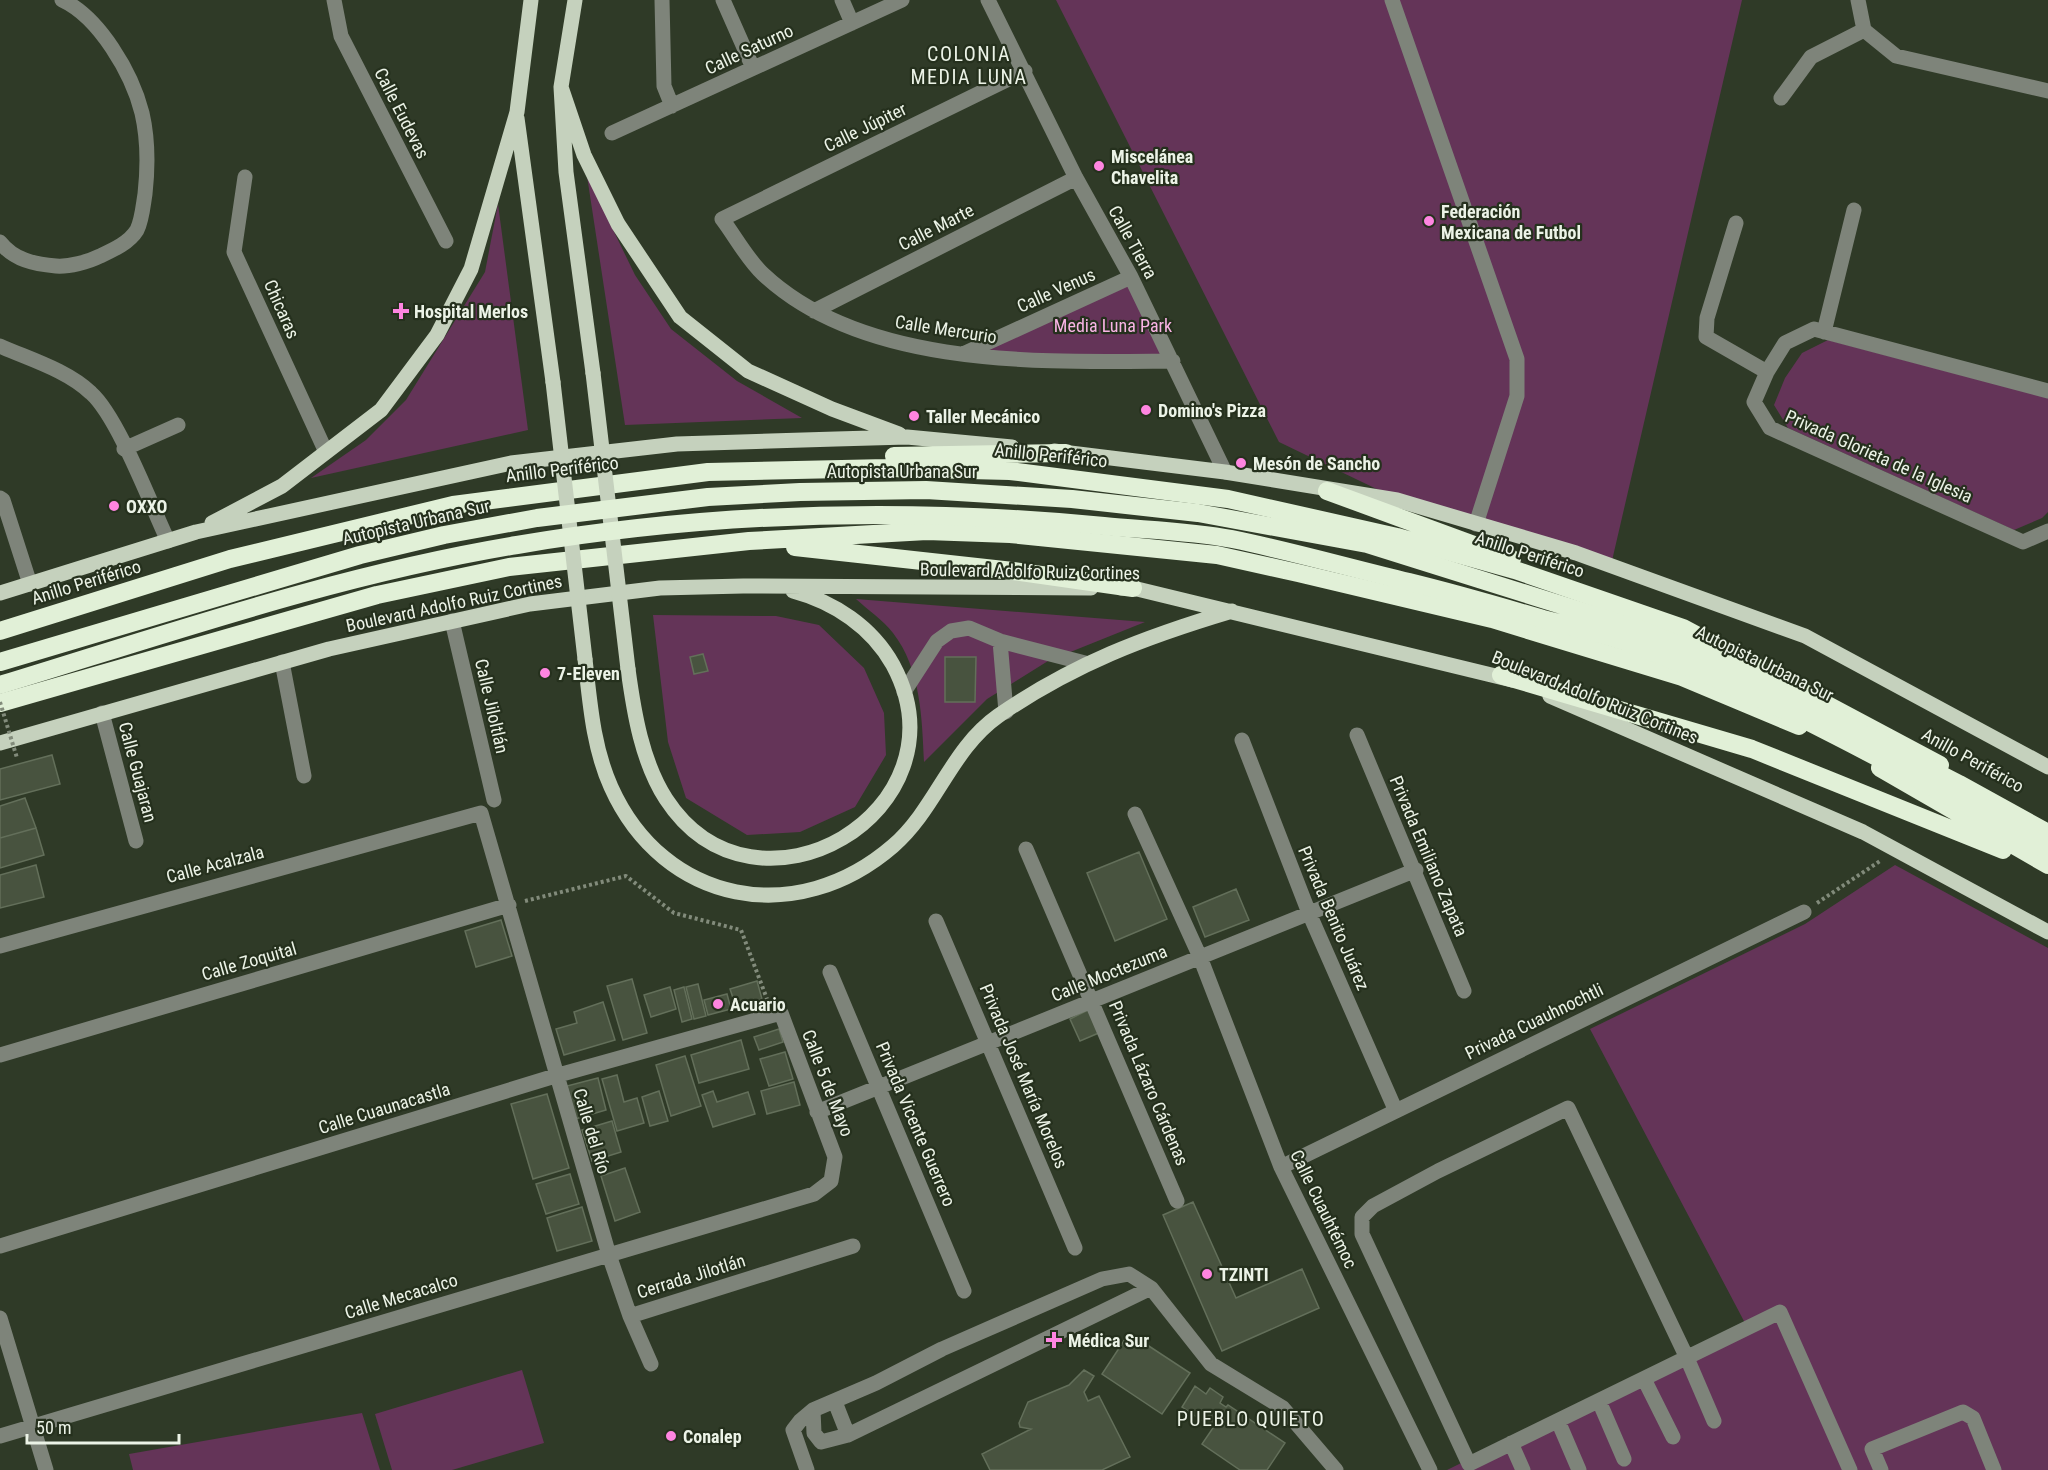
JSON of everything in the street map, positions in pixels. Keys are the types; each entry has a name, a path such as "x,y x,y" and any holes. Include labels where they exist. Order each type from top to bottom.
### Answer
{"highway":[{"path":"708,472 814,457 1066,453"},
{"name":"Anillo Periférico","path":"0,631 234,558 453,505 708,472 956,468 1096,480 1228,499 1397,537 1486,561 1683,628 1862,722 2048,825"},
{"name":"Autopista Urbana Sur","path":"0,662 271,579 360,555 444,535 537,518 708,497 800,492 926,490 1072,499 1198,513 1367,544 1638,629 1716,658 1948,778 2048,833"},
{"path":"1327,491 1486,547 1575,587 1683,628"},
{"name":"Autopista Urbana Sur","path":"0,685 313,591 443,559 517,545 699,523 786,517 926,514 1009,517 1228,538 1449,592 1622,641 1704,674 1814,727 1944,793 2048,851"},
{"path":"0,702 388,592 509,567 749,541 927,531 1010,534 1217,555 1492,619 1682,677 1828,738 2048,867"},
{"path":"749,541 1013,571 1133,588"},
{"path":"1501,675 1752,749 2048,867"}],"main road":[{"path":"196,532 282,486 381,410 437,335 471,268 517,112 531,0"},
{"path":"575,0 561,87 566,172 593,373 628,669 632,698 646,755 667,800 695,830 712,842 750,856 771,858 812,854 831,846 866,824 880,808 896,782 906,753 909,732 904,692 887,654 874,638 842,612 804,594 774,588 742,586"},
{"path":"561,87 584,155 618,224 680,317 748,371 832,409 907,437"},
{"path":"517,112 553,382 593,730 611,787 629,820 651,849 685,875 720,889 764,896 803,892 849,874 892,847 920,819 964,750 996,717 1084,663 1186,625 1233,611"},
{"path":"0,593 196,532 511,463 677,444 907,437 1225,472 1327,491 1397,500 1576,553 1805,636 2046,763"},
{"name":"Boulevard Adolfo Ruiz Cortines","path":"0,743 282,662 530,604 660,588 742,586 1133,588 1501,675 1863,832 2048,932"}],"street":[{"path":"0,242 6,250 31,264 63,267 94,259 121,246 136,230 143,210 147,144 142,111 126,74 109,44 89,17 62,0"},
{"name":"Calle Eudevas","path":"334,0 341,36 446,241"},
{"path":"662,0 664,86 672,106"},
{"path":"723,0 753,68"},
{"path":"842,0 852,23"},
{"name":"Calle Saturno","path":"612,133 902,0"},
{"name":"Calle Tierra","path":"988,0 1076,178 1131,277 1225,472"},
{"path":"1392,0 1517,359 1517,396 1476,524"},
{"path":"1858,0 1864,30 1896,56 2048,91"},
{"path":"1781,98 1811,57 1864,30"},
{"name":"Calle Júpiter","path":"722,219 1025,71"},
{"name":"Chicaras","path":"245,177 234,252 326,452"},
{"name":"Calle Marte","path":"814,311 1076,178"},
{"path":"1824,332 1854,210"},
{"name":"Calle Mercurio","path":"722,219 762,273 814,311 891,343 1042,362 1173,361"},
{"path":"1737,223 1707,318 1706,338 1767,372"},
{"name":"Calle Venus","path":"964,353 1131,277"},
{"name":"Privada Glorieta de la Iglesia","path":"2048,391 1814,329 1785,343 1767,372 1755,402 1770,428 2023,542 2048,531"},
{"path":"0,346 62,374 91,392 107,413 168,541"},
{"path":"124,449 178,425"},
{"path":"0,498 3,500 30,584"},
{"name":"Calle Jiloltlán","path":"452,621 494,800"},
{"path":"904,692 937,641 951,631 969,628 1000,641 1084,663"},
{"path":"1000,641 1006,712"},
{"path":"282,662 304,776"},
{"name":"Calle Guajaran","path":"102,713 136,841"},
{"name":"Privada Emiliano Zapata","path":"1357,735 1416,870 1464,992"},
{"name":"Privada Benito Juárez","path":"1242,740 1308,913 1395,1109"},
{"name":"Calle Acalzala","path":"0,946 481,813 510,905"},
{"name":"Calle Cuauhtémoc","path":"1135,813 1200,957 1281,1167 1430,1470"},
{"name":"Privada Lázaro Cárdenas","path":"1026,849 1094,1001 1178,1201"},
{"name":"Calle Moctezuma","path":"817,1112 1416,870"},
{"name":"Calle Zoquital","path":"0,1055 510,905"},
{"name":"Calle del Río","path":"510,905 555,1076 609,1255 630,1316 651,1364"},
{"name":"Privada Cuauhnochtli","path":"1281,1167 1395,1109 1804,912"},
{"name":"Privada José María Morelos","path":"936,921 1075,1248"},
{"name":"Privada Vicente Guerrero","path":"830,972 880,1085 964,1291"},
{"name":"Calle Cuaunacastla","path":"0,1246 555,1076 777,1014"},
{"name":"Calle 5 de Mayo","path":"777,1014 835,1157 831,1181 814,1194"},
{"path":"1714,1421 1688,1358 1568,1108 1482,1149 1373,1206 1362,1217 1362,1234 1468,1464 1688,1358 1780,1312 1850,1470"},
{"name":"Calle Mecacalco","path":"0,1436 814,1194"},
{"name":"Cerrada Jilotlán","path":"630,1316 853,1246"},
{"path":"807,1470 794,1430 800,1421 813,1410 835,1402 991,1326 1102,1279 1129,1274 1151,1288 1206,1359 1283,1408 1336,1470"},
{"path":"813,1410 814,1433 821,1442 848,1435 1151,1288"},
{"path":"0,1318 46,1470"},
{"path":"1644,1379 1673,1437"},
{"path":"1599,1401 1624,1459"},
{"path":"835,1402 848,1435"},
{"path":"1881,1470 1872,1449 1964,1412 1973,1418 1994,1470"},
{"path":"1558,1421 1580,1470"},
{"path":"1511,1443 1523,1470"}],"path":[{"path":"0,702 17,758"},
{"path":"1804,912 1897,850"},
{"path":"510,905 626,876 674,913 741,930 777,1014"}],"green space":[{"name":"Federación Mexicana de Futbol","path":"1056,0 1742,0 1611,565 1387,494 1279,442"},
{"path":"587,176 635,275 671,329 737,381 802,418 625,425"},
{"path":"498,204 528,430 311,478 366,440 406,400 485,272"},
{"name":"Media Luna Park","path":"1131,277 1173,361 964,353"},
{"path":"1828,340 2048,398 2048,512 2042,518 2014,530 1788,428 1774,405 1785,378 1802,353"},
{"path":"856,599 1145,622 1048,661 987,699 924,762 918,695 909,662 889,628"},
{"path":"653,615 776,616 819,625 864,668 884,713 886,755 855,807 800,832 747,835 686,798 668,742"},
{"path":"1895,865 2048,948 2048,1470 1447,1470 1745,1323 1590,1029 1805,924"},
{"path":"522,1370 544,1443 452,1470 392,1470 375,1414"},
{"path":"362,1413 380,1470 133,1470 129,1454"}],"building":[{"path":"703,654 708,671 694,674 690,657"},
{"path":"945,657 976,657 975,702 945,702"},
{"path":"52,755 60,784 0,800 0,769"},
{"path":"25,798 36,828 0,838 0,806"},
{"path":"36,828 44,855 0,868 0,838"},
{"path":"1139,852 1167,919 1115,941 1087,873"},
{"path":"36,865 44,897 0,908 0,875"},
{"path":"1236,889 1249,920 1205,937 1193,907"},
{"path":"501,920 512,956 476,967 465,931"},
{"path":"632,979 647,1033 623,1040 607,986"},
{"path":"757,981 762,999 736,1007 730,989"},
{"path":"698,984 706,1016 694,1019 686,987"},
{"path":"670,987 676,1009 651,1017 644,995"},
{"path":"684,987 692,1019 682,1022 674,990"},
{"name":"Acuario","path":"727,994 731,1009 708,1015 704,1000"},
{"path":"603,1002 615,1040 564,1055 556,1029 577,1023 574,1012"},
{"path":"1090,1009 1101,1032 1080,1041 1070,1019"},
{"path":"779,1029 783,1042 759,1050 754,1037"},
{"path":"741,1040 749,1069 699,1083 691,1055"},
{"path":"785,1052 793,1079 769,1086 760,1059"},
{"path":"685,1056 701,1106 671,1116 656,1065"},
{"path":"617,1075 624,1102 637,1098 644,1123 617,1131 602,1079"},
{"path":"598,1078 606,1110 575,1119 567,1086"},
{"path":"794,1082 800,1105 767,1114 761,1091"},
{"path":"659,1091 668,1121 650,1126 642,1097"},
{"path":"713,1091 717,1102 748,1092 755,1114 713,1127 702,1095"},
{"path":"547,1094 569,1168 533,1179 511,1104"},
{"path":"612,1121 621,1152 592,1161 582,1130"},
{"path":"625,1168 640,1212 615,1221 601,1176"},
{"path":"570,1174 579,1204 546,1214 536,1184"},
{"name":"TZINTI","path":"1193,1202 1236,1298 1302,1269 1319,1308 1222,1351 1163,1215"},
{"path":"582,1207 592,1241 557,1251 547,1218"},
{"path":"1129,1333 1190,1373 1162,1414 1102,1374"},
{"path":"1084,1370 1094,1376 1084,1392 1088,1401 1099,1396 1130,1457 1102,1470 990,1470 982,1454 1031,1429 1020,1427 1019,1423 1028,1402 1069,1385"},
{"path":"1195,1386 1206,1394 1210,1388 1223,1397 1220,1403 1226,1407 1228,1405 1285,1443 1267,1470 1240,1470 1202,1444 1213,1428 1182,1407"}],"place":[{"name":"Miscelánea Chavelita","path":"1099,166"},
{"name":"Federación Mexicana de Futbol","path":"1429,221"},
{"name":"Hospital Merlos","path":"401,311"},
{"name":"Domino's Pizza","path":"1146,410"},
{"name":"Taller Mecánico","path":"914,416"},
{"name":"Mesón de Sancho","path":"1241,463"},
{"name":"OXXO","path":"114,506"},
{"name":"7-Eleven","path":"545,673"},
{"name":"Acuario","path":"718,1004"},
{"name":"TZINTI","path":"1207,1274"},
{"name":"Médica Sur","path":"1054,1340"},
{"name":"Conalep","path":"671,1436"}],"district":[{"name":"COLONIA MEDIA LUNA","path":"969,66"},
{"name":"PUEBLO QUIETO","path":"1251,1419"}]}
